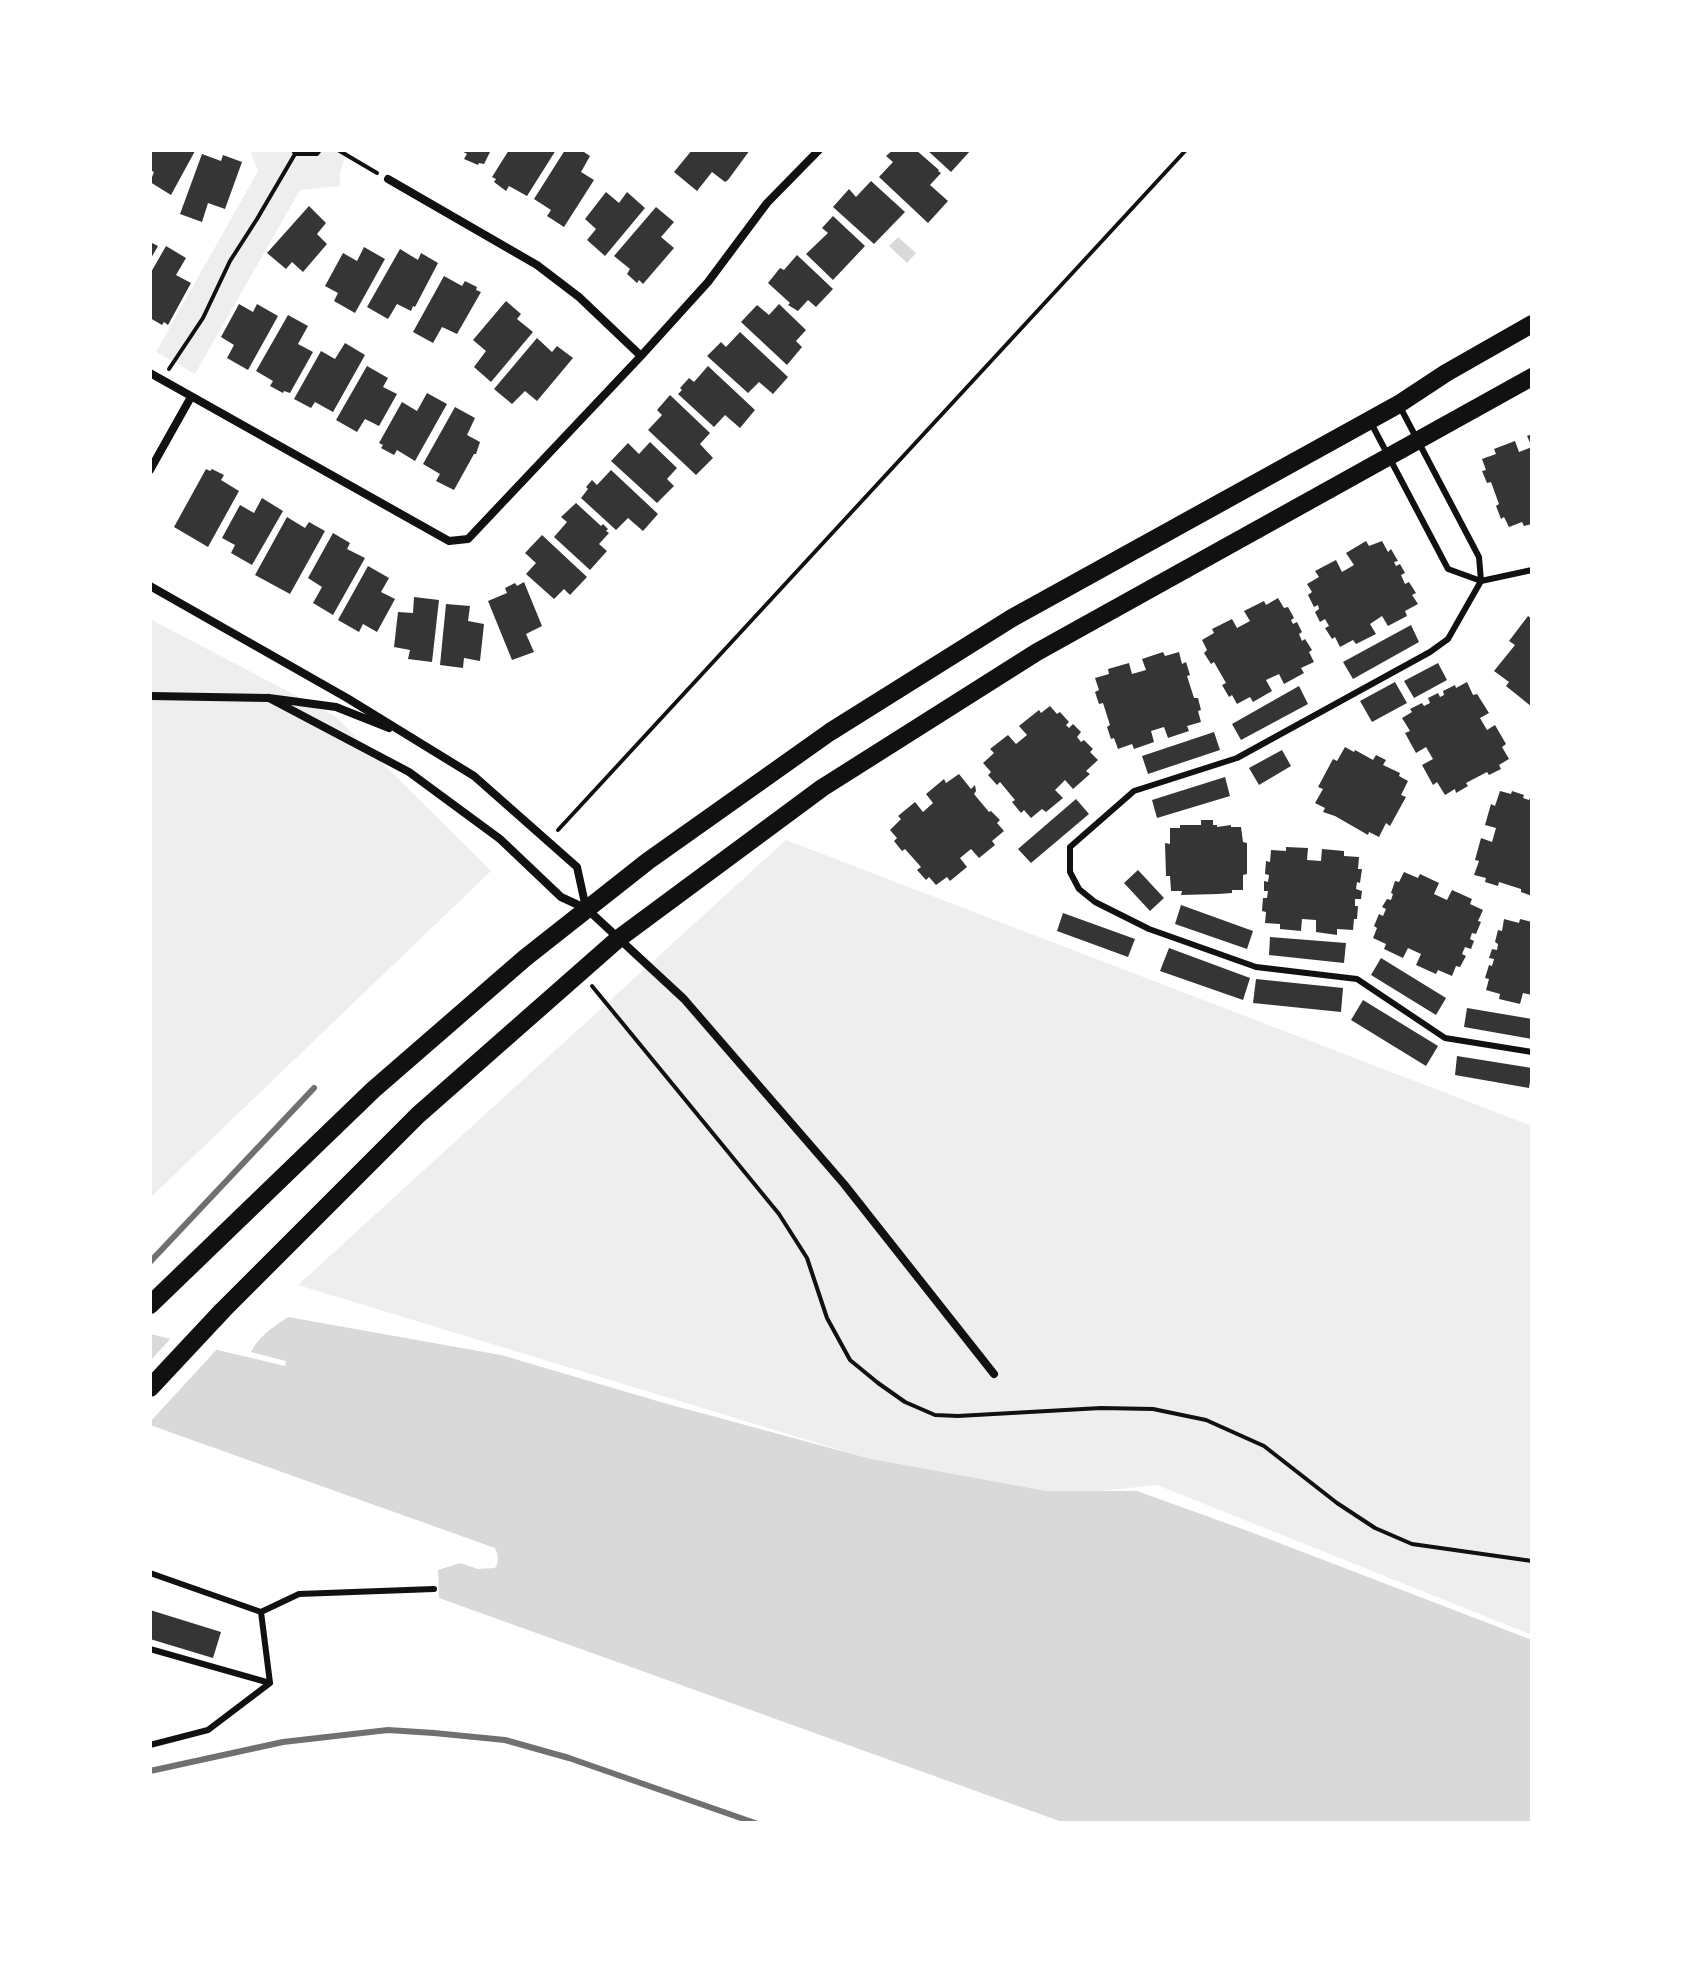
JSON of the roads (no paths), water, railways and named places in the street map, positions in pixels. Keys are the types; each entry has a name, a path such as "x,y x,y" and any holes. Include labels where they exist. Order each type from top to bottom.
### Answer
{"main road":[{"path":"150,1305 373,1090 525,958 648,861 854,717 1012,618 1399,404 1532,324"},
{"path":"150,1388 223,1310 418,1115 618,939 822,788 1037,652 1532,377"}],"street":[{"path":"150,373 449,541 468,539 708,282 767,203 819,150"},
{"path":"388,179 537,265 579,297 641,356"},
{"path":"150,470 191,397"},
{"path":"150,586 347,698 474,776 577,867 587,909"},
{"path":"150,696 269,698 336,707 408,735"},
{"path":"269,698 409,772 500,839 561,897 587,909 684,999 844,1184 994,1374"}],"lane":[{"path":"1399,404 1479,557 1481,581 1448,639 1430,652 1237,758 1134,791 1070,847 1070,872 1079,889 1095,902 1149,929 1256,967 1357,979 1445,1038 1532,1052"},
{"path":"1369,419 1448,569 1481,581 1532,570"},
{"path":"150,1573 261,1612 299,1594 434,1589"},
{"path":"261,1612 270,1683"},
{"path":"150,1649 270,1683"},
{"path":"150,1745 208,1730 270,1683"}],"railway":[{"path":"150,1262 314,1088"},
{"path":"150,1771 283,1742 388,1730 434,1733 505,1740 569,1758 755,1823"}]}
